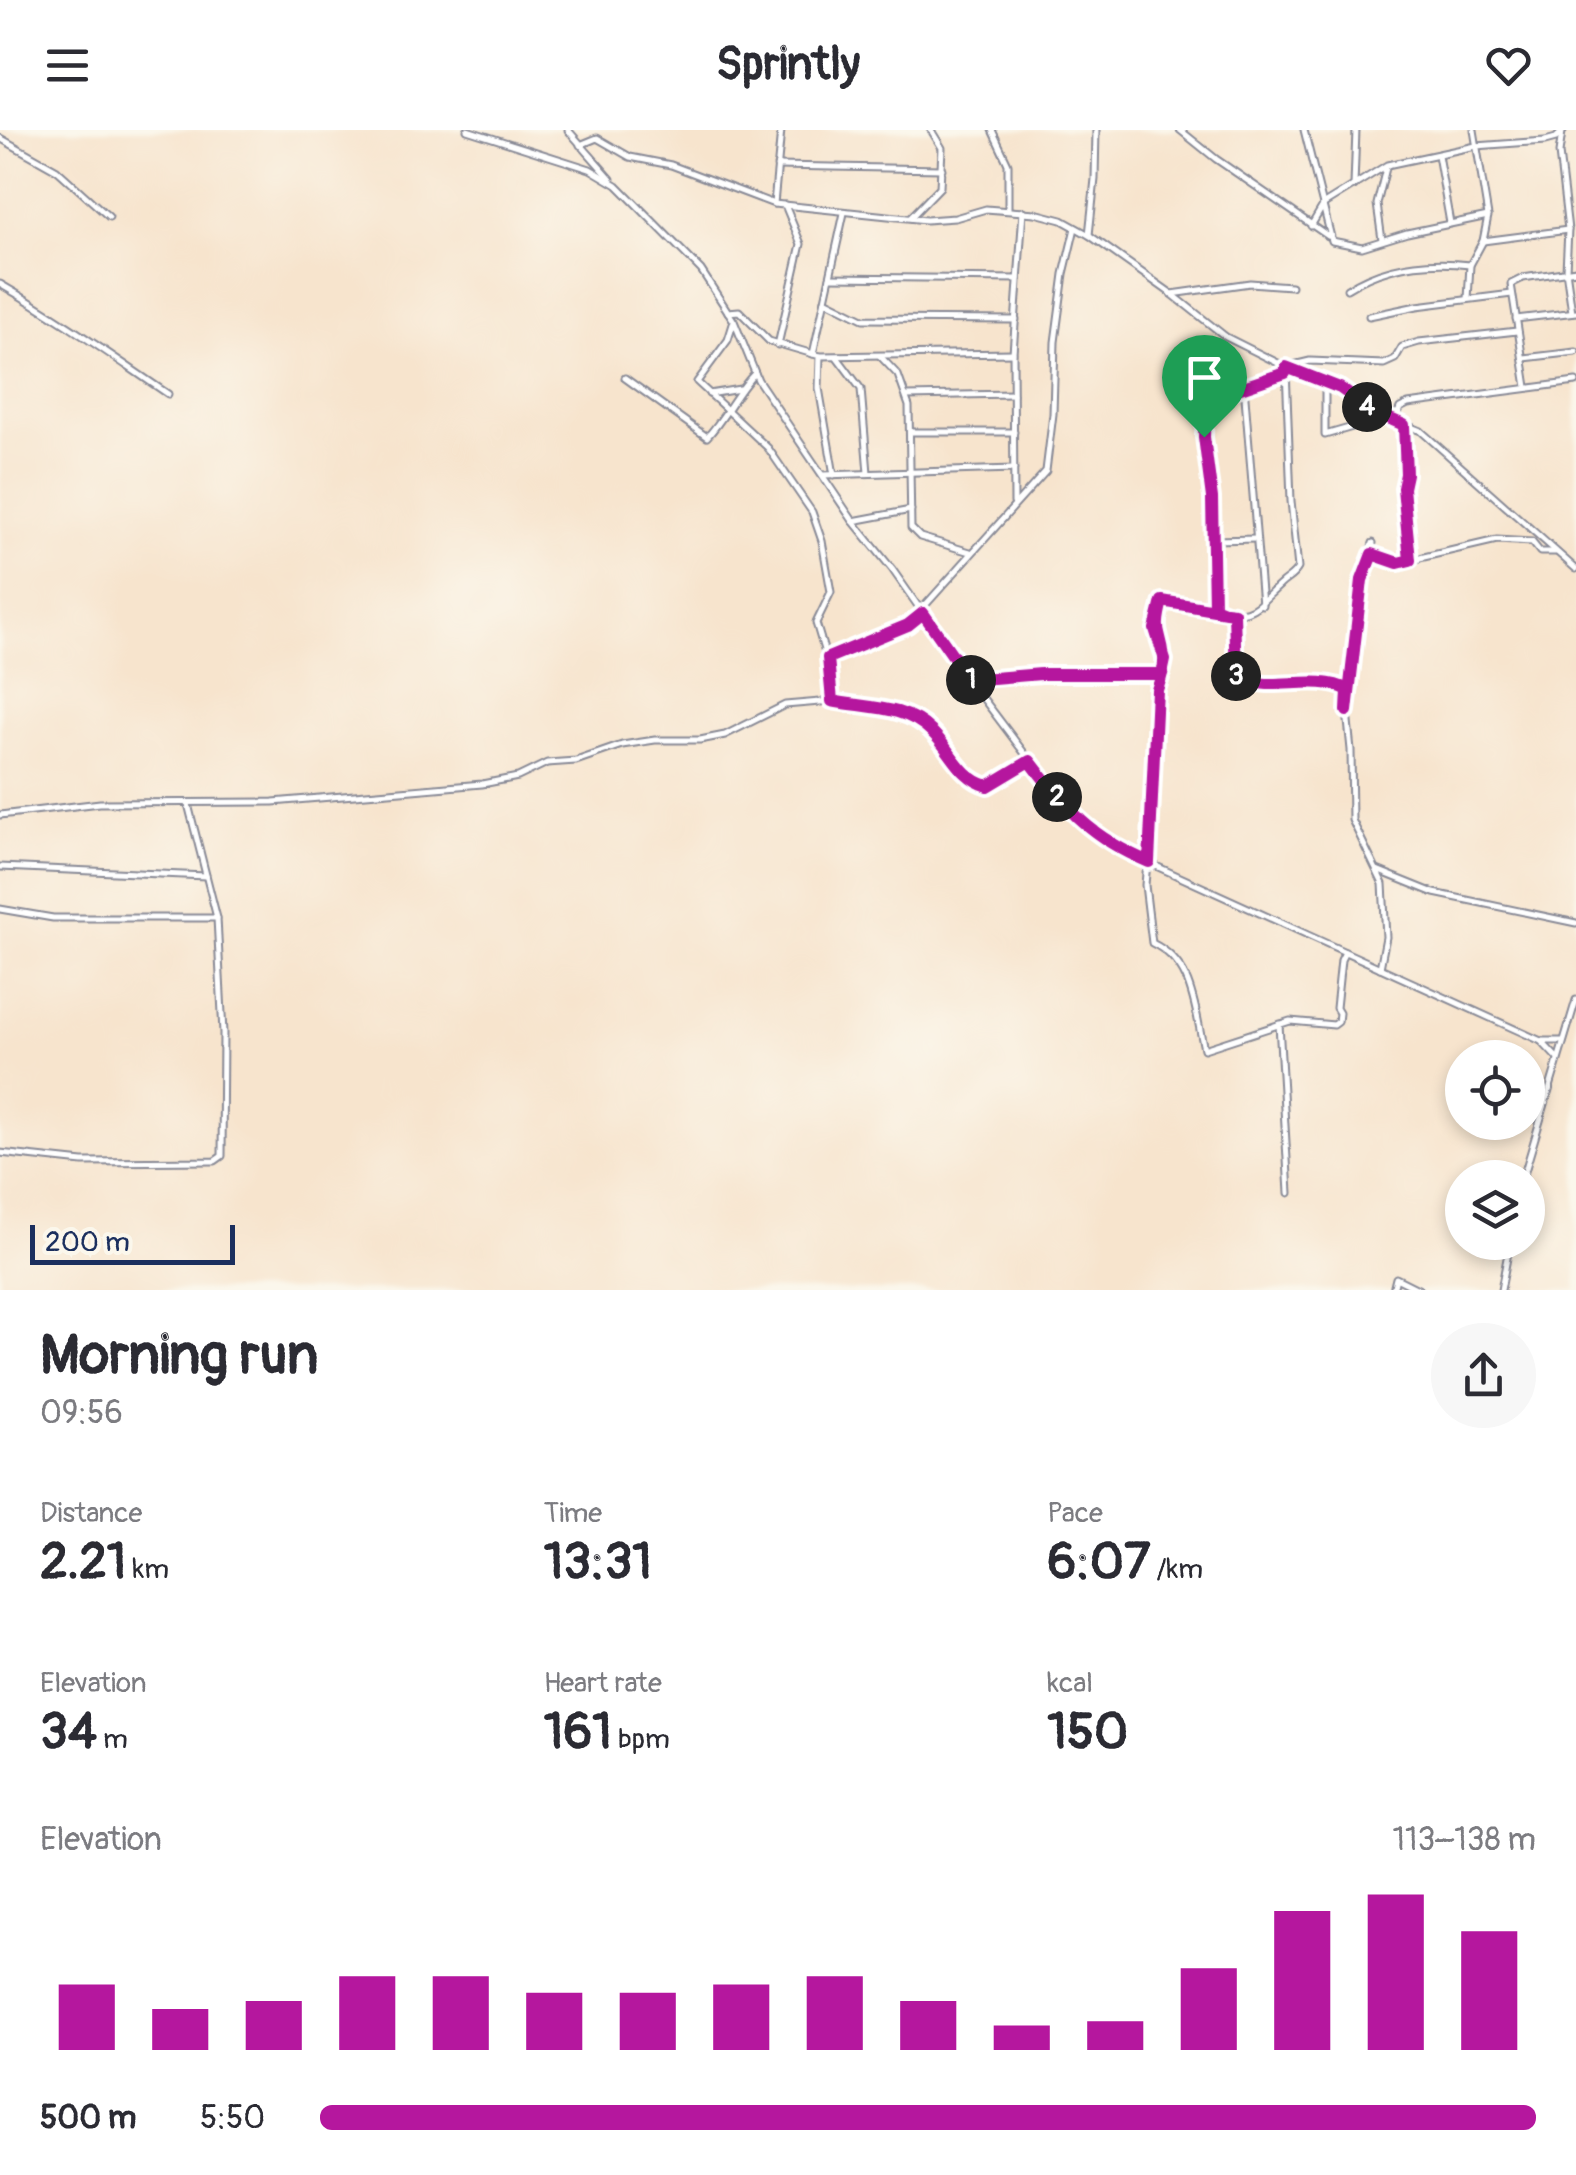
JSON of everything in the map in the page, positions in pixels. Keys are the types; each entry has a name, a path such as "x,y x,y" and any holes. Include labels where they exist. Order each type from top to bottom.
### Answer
{"street":[{"path":"467,130 590,168 617,185"},
{"path":"568,130 701,270 734,321 756,373 853,521 1030,761 1083,824 1112,846 1539,1040"},
{"path":"774,204 781,130"},
{"path":"910,218 940,187 942,148 931,130"},
{"path":"992,130 1008,164 1008,210"},
{"path":"1089,235 1096,130"},
{"path":"1180,130 1332,241 1353,247 1488,216"},
{"path":"1304,130 1324,204 1328,236"},
{"path":"1354,186 1356,130"},
{"path":"1468,300 1470,266 1488,216 1474,130"},
{"path":"1311,226 1324,204 1387,165 1476,146 1545,141 1563,130"},
{"path":"1516,319 1574,312 1566,270 1568,230 1559,153 1563,130"},
{"path":"0,138 57,170 109,216"},
{"path":"580,145 597,138 630,156 672,164 774,204 910,218 955,218 986,209 1008,210 1062,220 1172,294 1226,337 1285,370 1340,388 1372,411 1421,431 1576,569"},
{"path":"1438,154 1450,223"},
{"path":"1382,240 1377,204 1387,165"},
{"path":"778,166 942,169"},
{"path":"778,345 801,244 784,205"},
{"path":"1014,504 1014,353 1023,212"},
{"path":"834,475 816,355 844,213"},
{"path":"827,660 908,625 1046,471 1053,414 1054,342 1075,227"},
{"path":"1482,241 1568,230"},
{"path":"1347,289 1368,276 1423,262 1470,266"},
{"path":"1527,388 1512,284 1515,280 1576,270"},
{"path":"830,277 1018,279"},
{"path":"1172,294 1250,283 1291,286"},
{"path":"0,284 64,322 168,394"},
{"path":"1369,316 1512,294"},
{"path":"825,300 863,319 1016,320"},
{"path":"728,312 739,311 769,341 816,355 1014,353"},
{"path":"734,321 728,340 696,381 768,448 812,512 832,592 816,623 827,660 832,701"},
{"path":"1230,613 1214,607 1214,540 1202,419 1205,400 1310,361 1384,364 1395,359 1402,347 1419,342 1517,331"},
{"path":"1523,358 1576,352"},
{"path":"880,356 898,375 907,396 910,528 914,533 971,552"},
{"path":"836,357 861,389 868,473"},
{"path":"1285,370 1298,568 1262,605 1230,613 1162,601 1155,629 1165,660 1157,690 1145,885 1152,943 1170,952 1180,963 1204,1048 1279,1024 1338,1022 1340,960 1345,952"},
{"path":"626,378 704,436 728,412 740,388 756,373"},
{"path":"1324,381 1325,435 1363,424 1372,411"},
{"path":"1396,418 1400,408 1408,404 1576,382"},
{"path":"1244,384 1262,605"},
{"path":"710,394 740,388"},
{"path":"907,396 1014,394"},
{"path":"1404,425 1403,488 1410,560"},
{"path":"910,432 1014,432"},
{"path":"823,475 1014,469"},
{"path":"853,521 911,510"},
{"path":"1214,540 1257,538"},
{"path":"1372,554 1398,563 1497,540 1532,542 1540,552 1556,552"},
{"path":"1347,711 1362,580 1373,543"},
{"path":"1230,613 1236,676 1263,685 1325,682 1348,690 1352,820 1383,884 1385,948 1380,968"},
{"path":"970,680 1041,674 1162,674"},
{"path":"0,815 100,803 274,802 482,784 518,777 546,763 576,761 622,745 714,737 786,705 832,701 902,713 928,728 955,764 980,784 988,786 1030,761"},
{"path":"0,1153 84,1162 215,1161 222,1156 223,1033 217,918 188,804"},
{"path":"0,867 206,876"},
{"path":"1377,870 1434,893 1576,923"},
{"path":"0,909 53,918 217,918"},
{"path":"1528,1160 1576,1000"},
{"path":"1279,1024 1288,1193"},
{"path":"1545,1041 1562,1041"},
{"path":"1545,1045 1557,1058"},
{"path":"1501,1290 1507,1260"},
{"path":"1394,1290 1396,1278 1420,1290"}],"route":[{"path":"1204,437 1205,400 1285,373 1286,367 1340,388 1372,411 1396,418 1404,425 1403,488 1410,560 1398,563 1372,554 1362,580 1347,711 1348,690 1342,686 1325,682 1263,685 1236,676 1234,613 1226,612 1162,601 1155,629 1165,660 1162,674 1157,690 1149,862 1112,846 1083,824 1030,761 988,786 980,784 955,764 933,732 902,713 832,701 828,658 885,636 923,613 970,680 1101,672 1162,674 1165,660 1155,629 1162,601 1226,612 1214,607 1212,498 1204,437"}]}
